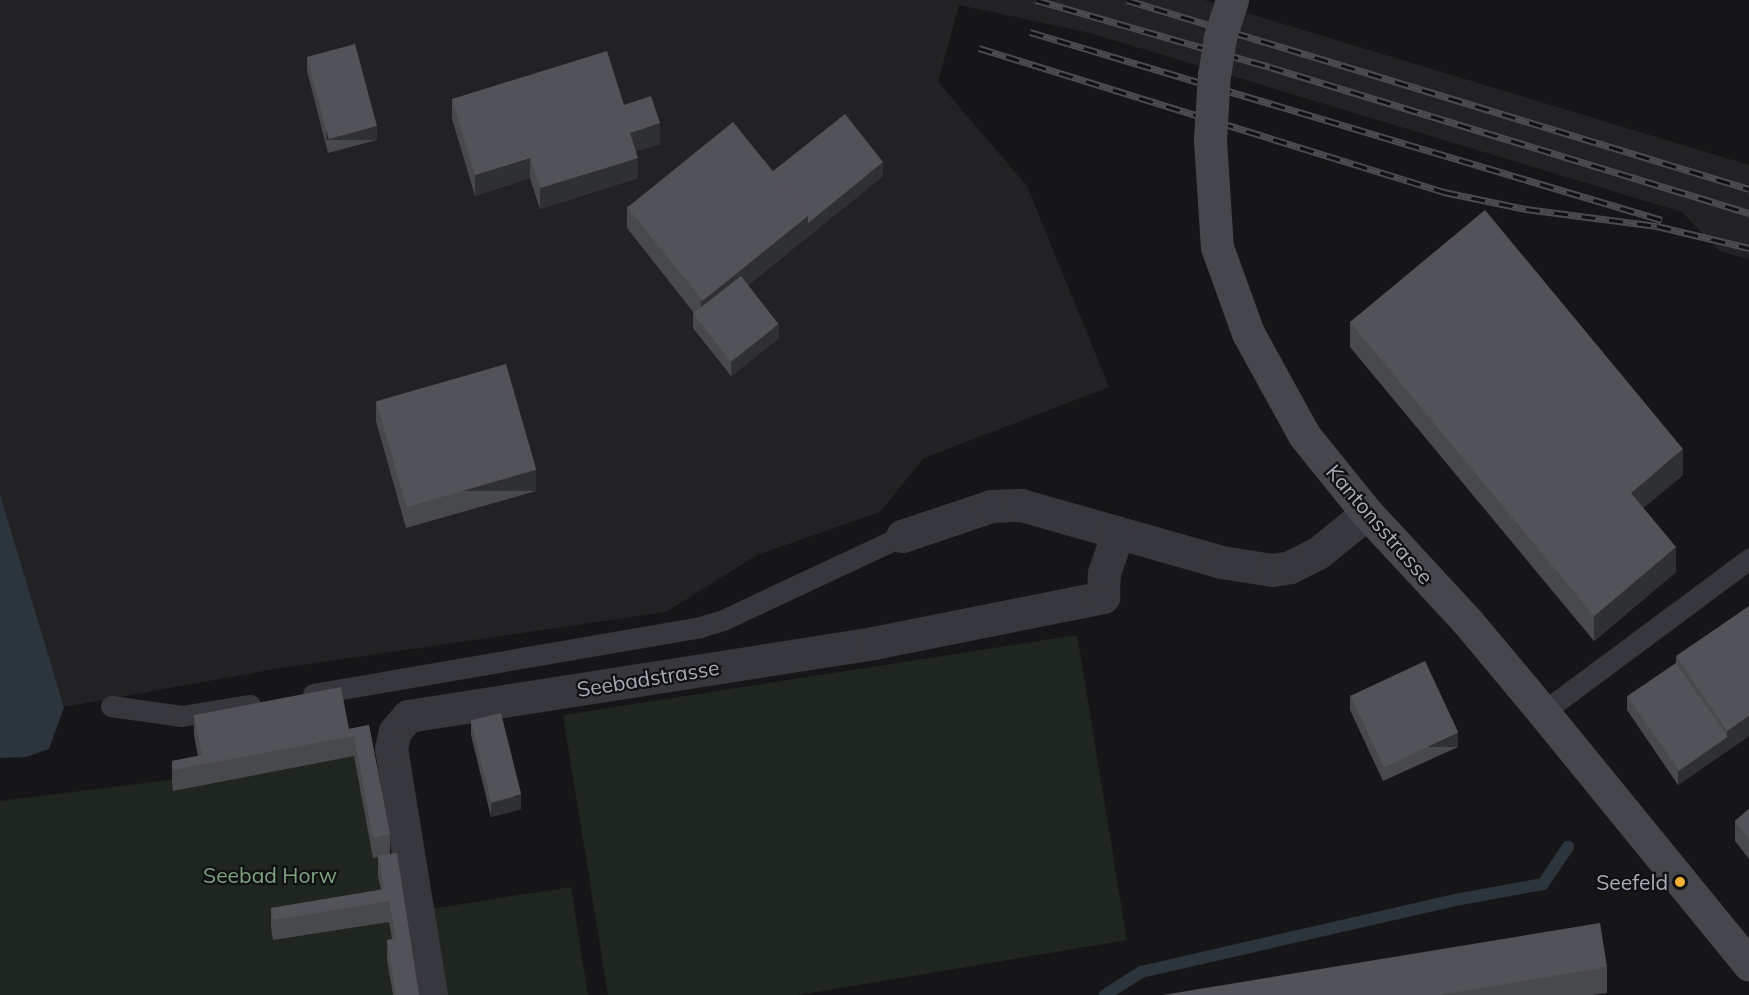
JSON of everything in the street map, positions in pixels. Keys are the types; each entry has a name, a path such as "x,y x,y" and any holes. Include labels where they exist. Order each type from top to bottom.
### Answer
{"main road":[{"name":"Kantonsstrasse","path":"1232,0 1220,38 1214,74 1210,140 1217,247 1248,333 1304,435 1368,513 1467,621 1749,965"}],"street":[{"name":"Seebadstrasse","path":"902,536 977,510 1005,505 1048,511 1221,562 1272,570 1297,564 1318,553 1368,513"},
{"name":"Seebadstrasse","path":"431,995 391,748 395,731 408,717 873,643 1103,597 1104,573 1118,532"}],"lane":[{"name":"Seebadstrasse","path":"299,696 700,627 723,620 902,536"},
{"path":"1543,712 1749,560"},
{"path":"111,706 181,716 275,700"}],"shaded area":[{"path":"0,0 1204,0 1749,165 1749,259 1719,251 1682,212 1090,33 959,5 938,82 1027,186 1109,387 924,458 880,512 757,555 666,612 281,668 64,707 0,494"},
{"path":"0,494 64,707 49,749 26,757 0,758"}],"green space":[{"path":"1077,635 1127,940 798,995 608,995 563,715"},
{"name":"Seebad Horw","path":"341,707 349,749 369,745 416,995 0,995 0,801 201,776 194,735"},
{"path":"571,887 588,995 443,995 430,909"}],"building":[{"path":"355,44 377,126 329,139 307,57"},
{"path":"607,51 624,105 651,96 660,123 630,133 638,158 540,188 530,158 475,175 452,99"},
{"path":"845,114 883,162 808,223 808,216 772,172"},
{"path":"733,122 809,215 703,301 627,208"},
{"path":"1485,210 1683,449 1631,493 1676,547 1594,616 1350,322"},
{"path":"741,276 779,324 730,362 693,314"},
{"path":"506,364 536,470 407,507 376,401"},
{"path":"1749,606 1749,716 1727,731 1676,656"},
{"path":"1425,661 1458,733 1384,767 1351,696"},
{"path":"1676,663 1728,737 1679,771 1628,697"},
{"path":"341,687 349,729 369,725 390,834 373,838 354,736 173,770 172,761 202,755 194,715"},
{"path":"501,713 521,795 491,802 471,720"},
{"path":"1749,809 1749,839 1735,821"},
{"path":"397,853 419,995 396,995 387,940 396,939 389,901 273,920 271,908 384,889 378,855"},
{"path":"1600,923 1607,967 1439,995 1163,995"}],"waterway":[{"path":"1105,995 1141,972 1455,900 1543,884 1568,847"}],"railway":[{"path":"1036,0 1270,67 1749,213"},
{"path":"1127,0 1749,189"},
{"path":"1030,32 1662,220"},
{"path":"979,48 1444,192 1526,209 1657,226 1749,248"}],"place":[{"name":"Seefeld","path":"1680,882"}]}
